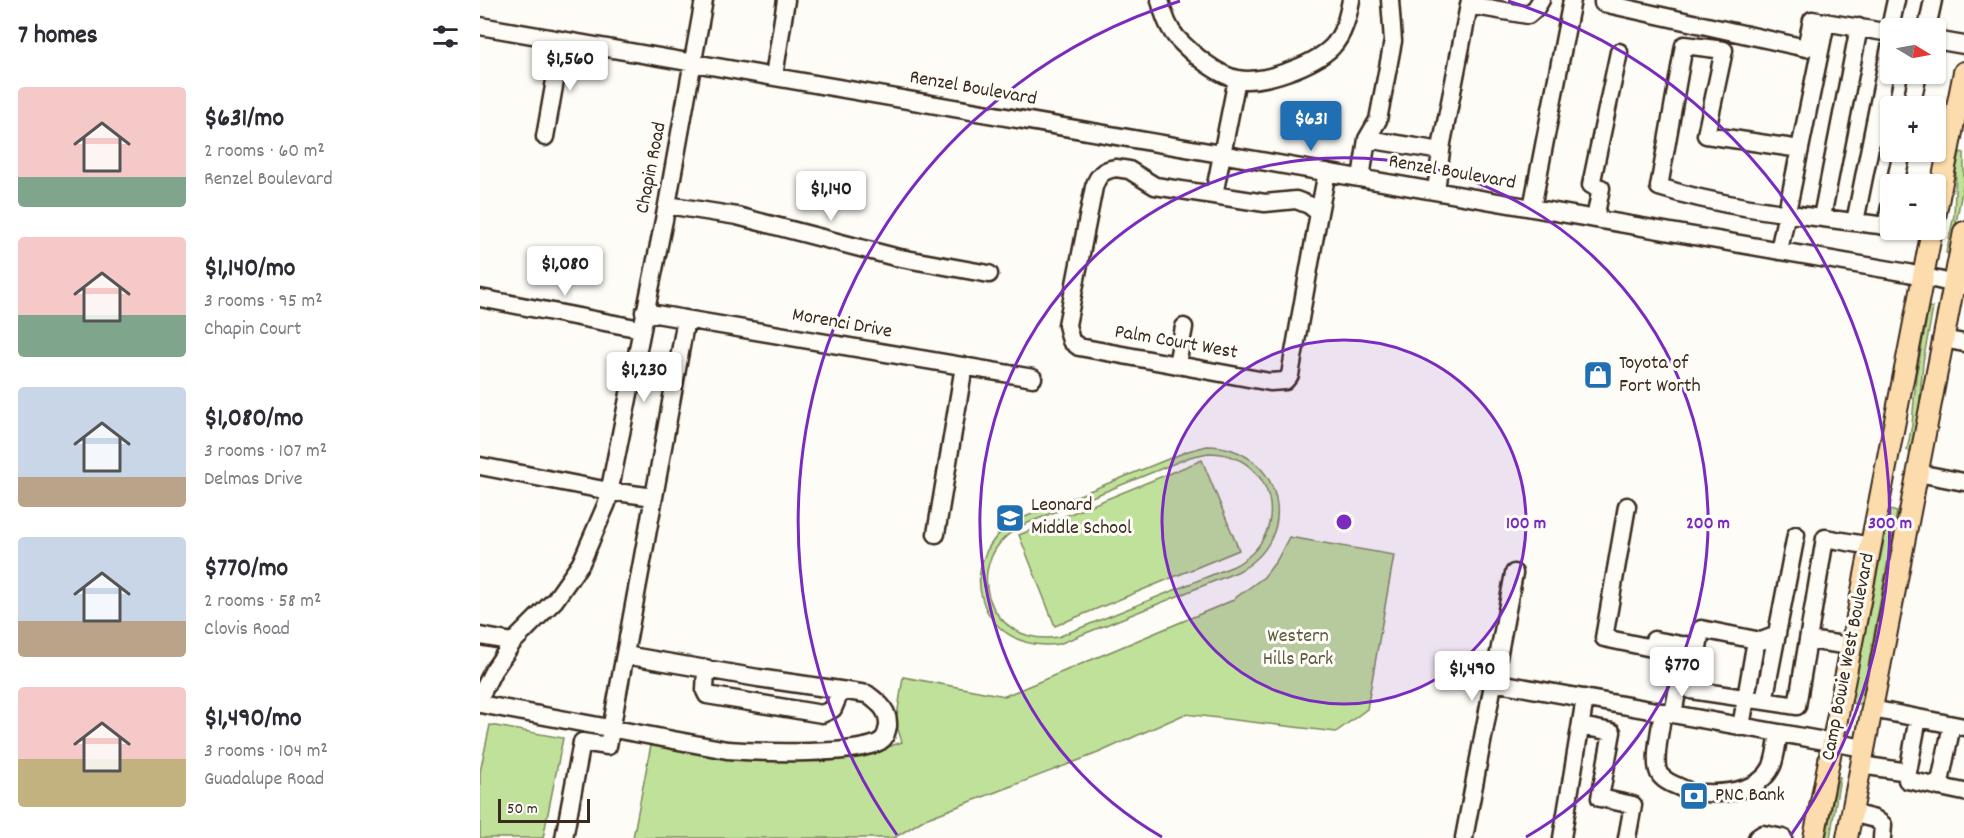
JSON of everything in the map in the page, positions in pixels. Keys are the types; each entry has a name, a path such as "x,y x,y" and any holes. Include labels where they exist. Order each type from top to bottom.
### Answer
{"main road":[{"path":"1946,175 1959,125 1964,72"},
{"name":"Camp Bowie West Boulevard","path":"1847,838 1917,472 1944,339 1959,285 1964,232"},
{"name":"Camp Bowie West Boulevard","path":"1814,838 1930,240"},
{"path":"1886,467 1917,472"}],"street":[{"name":"Chapin Road","path":"480,697 493,671 513,642 555,600 581,563 598,526 609,491 667,206 704,0"},
{"path":"774,76 786,0"},
{"path":"1160,0 1166,19 1176,37 1224,75 1237,79 1267,77 1299,69 1315,60 1332,47 1337,39 1348,19 1351,0"},
{"path":"1361,178 1367,139 1378,120 1393,41 1390,0"},
{"path":"1436,191 1441,151 1470,2 1528,15 1541,0"},
{"path":"1532,208 1572,0"},
{"path":"1604,0 1603,3 1806,48 1812,20 1880,30"},
{"path":"1893,18 1896,0"},
{"path":"1929,18 1933,0"},
{"path":"1779,251 1826,22"},
{"name":"Renzel Boulevard","path":"480,26 1923,276 1959,285"},
{"path":"1822,217 1859,27"},
{"path":"545,137 562,41"},
{"path":"1946,42 1964,45"},
{"path":"1800,150 1706,135 1724,50 1684,45 1659,187 1688,196 1787,213 1880,225"},
{"path":"1594,219 1601,188 1591,185 1619,52"},
{"path":"1214,195 1237,79"},
{"path":"1855,222 1883,84"},
{"path":"1367,139 1441,151"},
{"name":"Palm Court West","path":"1116,168 1129,170 1155,186 1214,195 1265,203 1296,200 1320,213 1290,375 1285,381 1270,382 1079,347 1071,341 1067,325 1097,177 1105,170 1116,168"},
{"path":"1320,213 1327,172"},
{"path":"667,206 737,216 895,257 988,274"},
{"path":"480,298 641,329"},
{"name":"Morenci Drive","path":"644,312 1033,378"},
{"path":"564,838 582,742 608,746 613,727 686,319"},
{"path":"1177,365 1184,327"},
{"path":"1944,339 1964,343"},
{"path":"936,534 964,366"},
{"path":"480,466 609,491 654,497"},
{"path":"1917,472 1964,482"},
{"path":"1627,506 1604,638 1652,648 1654,640 1692,647"},
{"path":"1764,701 1796,535"},
{"path":"1692,647 1691,690 1797,706 1808,640 1819,538 1871,546"},
{"path":"1464,838 1514,573"},
{"path":"1686,790 1668,782 1661,776 1657,756 1668,713 1701,629 1761,641 1777,635"},
{"path":"480,636 513,642"},
{"path":"1742,726 1756,640"},
{"path":"1808,640 1851,646"},
{"path":"480,704 727,750 765,753 816,752 865,747 884,739 887,733 888,715 880,704 867,694 625,655"},
{"path":"706,668 705,691 707,695 753,703 828,713 833,709 841,690"},
{"path":"1493,682 1833,743 1862,757 1908,772"},
{"path":"1562,838 1586,698"},
{"path":"1872,709 1958,726 1939,787"},
{"path":"1917,718 1907,780 1964,792"},
{"path":"1581,726 1612,732 1600,798 1633,805 1627,838"},
{"path":"1705,793 1727,794 1761,778 1771,766 1779,733"},
{"path":"1851,813 1880,821 1883,825 1882,838"},
{"path":"1757,838 1762,834 1783,838"}],"green space":[{"path":"1960,152 1964,153 1964,181 1950,254 1946,253 1954,215 1956,170"},
{"path":"1929,307 1933,308 1911,452 1907,450 1912,425 1916,376"},
{"path":"1207,446 1233,450 1253,461 1268,478 1276,497 1277,518 1271,539 1258,557 1237,572 1059,644 1031,644 1009,635 993,619 982,600 980,578 984,556 998,535 1020,519 1188,451","holes":["1208,453 1231,457 1249,466 1262,481 1269,498 1270,517 1265,535 1253,552 1234,566 1058,637 1033,637 1013,629 998,615 989,598 987,578 991,558 1003,540 1023,525 1190,457"]},
{"path":"1202,460 1239,550 1055,626 1019,535"},
{"path":"1890,510 1897,512 1861,704 1851,703"},
{"name":"Western Hills Park","path":"1289,537 1394,555 1367,709 1336,732 1185,714 1098,753 925,819 894,838 633,838 651,745 714,756 809,761 871,752 902,742 896,723 903,677 1005,696 1231,601 1264,577 1277,560"},
{"path":"490,725 563,738 543,838 480,838 480,772"},
{"path":"1838,777 1840,777 1830,838 1826,838"}],"place":[{"name":"Toyota of Fort Worth","path":"1598,375"},
{"name":"Leonard Middle School","path":"1010,518"},
{"name":"PNC Bank","path":"1694,796"}]}
